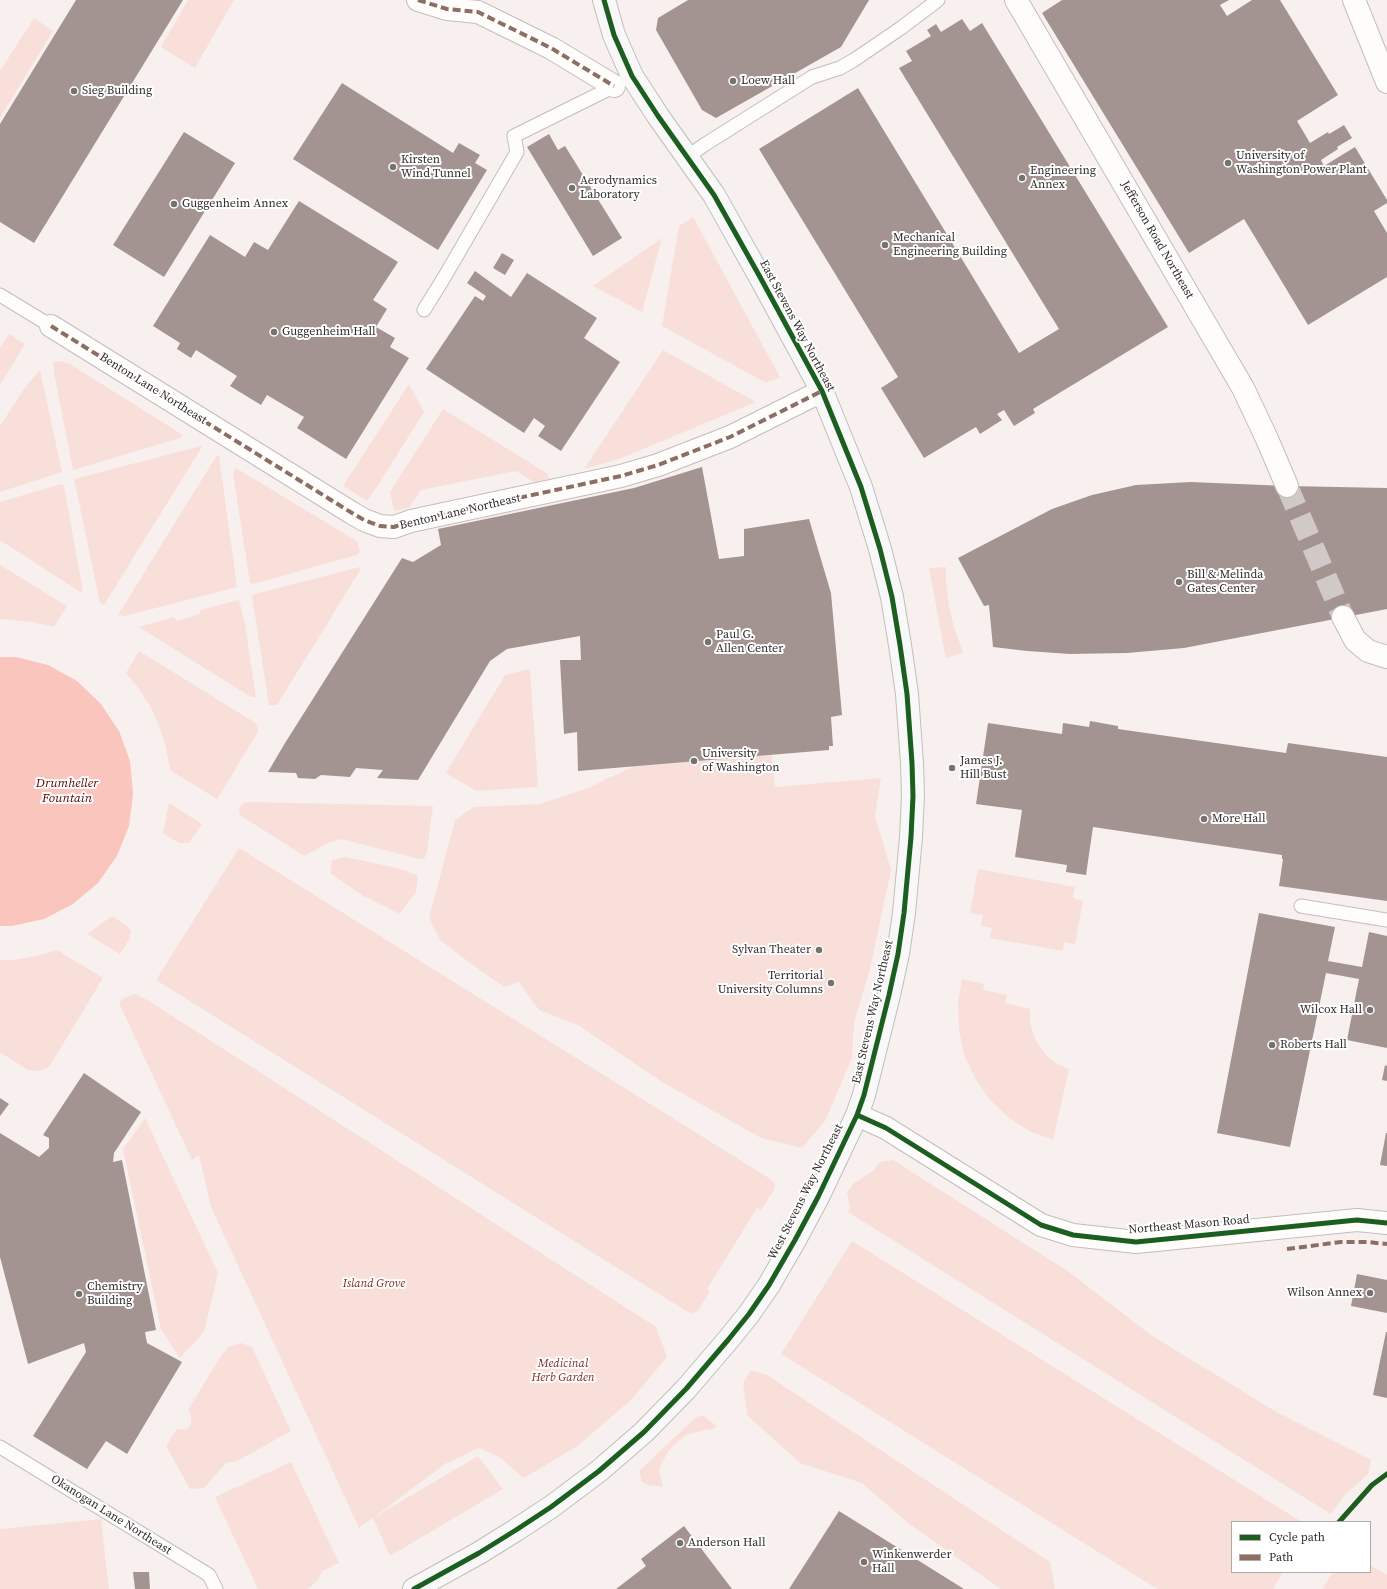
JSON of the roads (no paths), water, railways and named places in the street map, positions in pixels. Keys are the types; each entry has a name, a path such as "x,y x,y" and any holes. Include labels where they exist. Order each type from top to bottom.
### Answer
{"street":[{"path":"418,0 447,9 478,12 623,81"},
{"name":"East Stevens Way Northeast","path":"604,0 614,34 623,81 658,116 714,195 822,391 860,487 880,549 885,570 900,645 907,694 913,796 910,850 904,913 898,954 864,1095 857,1115"},
{"name":"Jefferson Road Northeast","path":"1016,0 1243,388 1288,486"},
{"path":"1354,0 1387,82"},
{"name":"Benton Lane Northeast","path":"51,326 352,513 364,520 380,526 394,527 411,521 621,476 658,465 730,437 822,391"},
{"path":"1343,617 1355,640 1368,651 1387,656"},
{"name":"Northeast Mason Road","path":"857,1115 886,1128 1041,1225 1073,1235 1136,1242 1357,1220 1387,1223"},
{"name":"West Stevens Way Northeast","path":"414,1589 479,1553 550,1507 599,1471 644,1432 686,1389 749,1314 769,1285 811,1210 857,1115"}],"lane":[{"path":"687,157 812,77 840,68 854,60 901,28 938,0"},
{"path":"424,310 517,152 514,136 623,81"},
{"name":"Benton Lane Northeast","path":"0,295 51,326"},
{"path":"1301,906 1387,920"},
{"name":"Okanogan Lane Northeast","path":"0,1447 209,1575 216,1589"}],"water":[{"name":"Drumheller Fountain","path":"0,657 16,657 48,665 77,681 101,704 119,731 130,761 133,794 129,826 117,856 98,883 73,904 44,919 12,926 0,926"}],"tunnel":[{"path":"1287,486 1343,617"}],"place":[{"name":"Loew Hall","path":"733,81"},
{"name":"Sieg Building","path":"74,91"},
{"name":"University of Washington Power Plant","path":"1228,163"},
{"name":"Kirsten Wind Tunnel","path":"393,167"},
{"name":"Engineering Annex","path":"1022,178"},
{"name":"Aerodynamics Laboratory","path":"572,188"},
{"name":"Guggenheim Annex","path":"174,204"},
{"name":"Mechanical Engineering Building","path":"885,245"},
{"name":"Guggenheim Hall","path":"274,332"},
{"name":"Bill & Melinda Gates Center","path":"1179,582"},
{"name":"Paul G. Allen Center","path":"708,642"},
{"name":"University of Washington","path":"694,761"},
{"name":"James J. Hill Bust","path":"952,768"},
{"name":"More Hall","path":"1204,819"},
{"name":"Sylvan Theater","path":"819,950"},
{"name":"Territorial University Columns","path":"831,983"},
{"name":"Wilcox Hall","path":"1370,1010"},
{"name":"Roberts Hall","path":"1272,1045"},
{"name":"Wilson Annex","path":"1370,1293"},
{"name":"Chemistry Building","path":"79,1294"},
{"name":"Anderson Hall","path":"680,1543"},
{"name":"Winkenwerder Hall","path":"864,1562"}],"park label":[{"name":"Island Grove","path":"374,1284"},
{"name":"Medicinal Herb Garden","path":"563,1371"}]}
